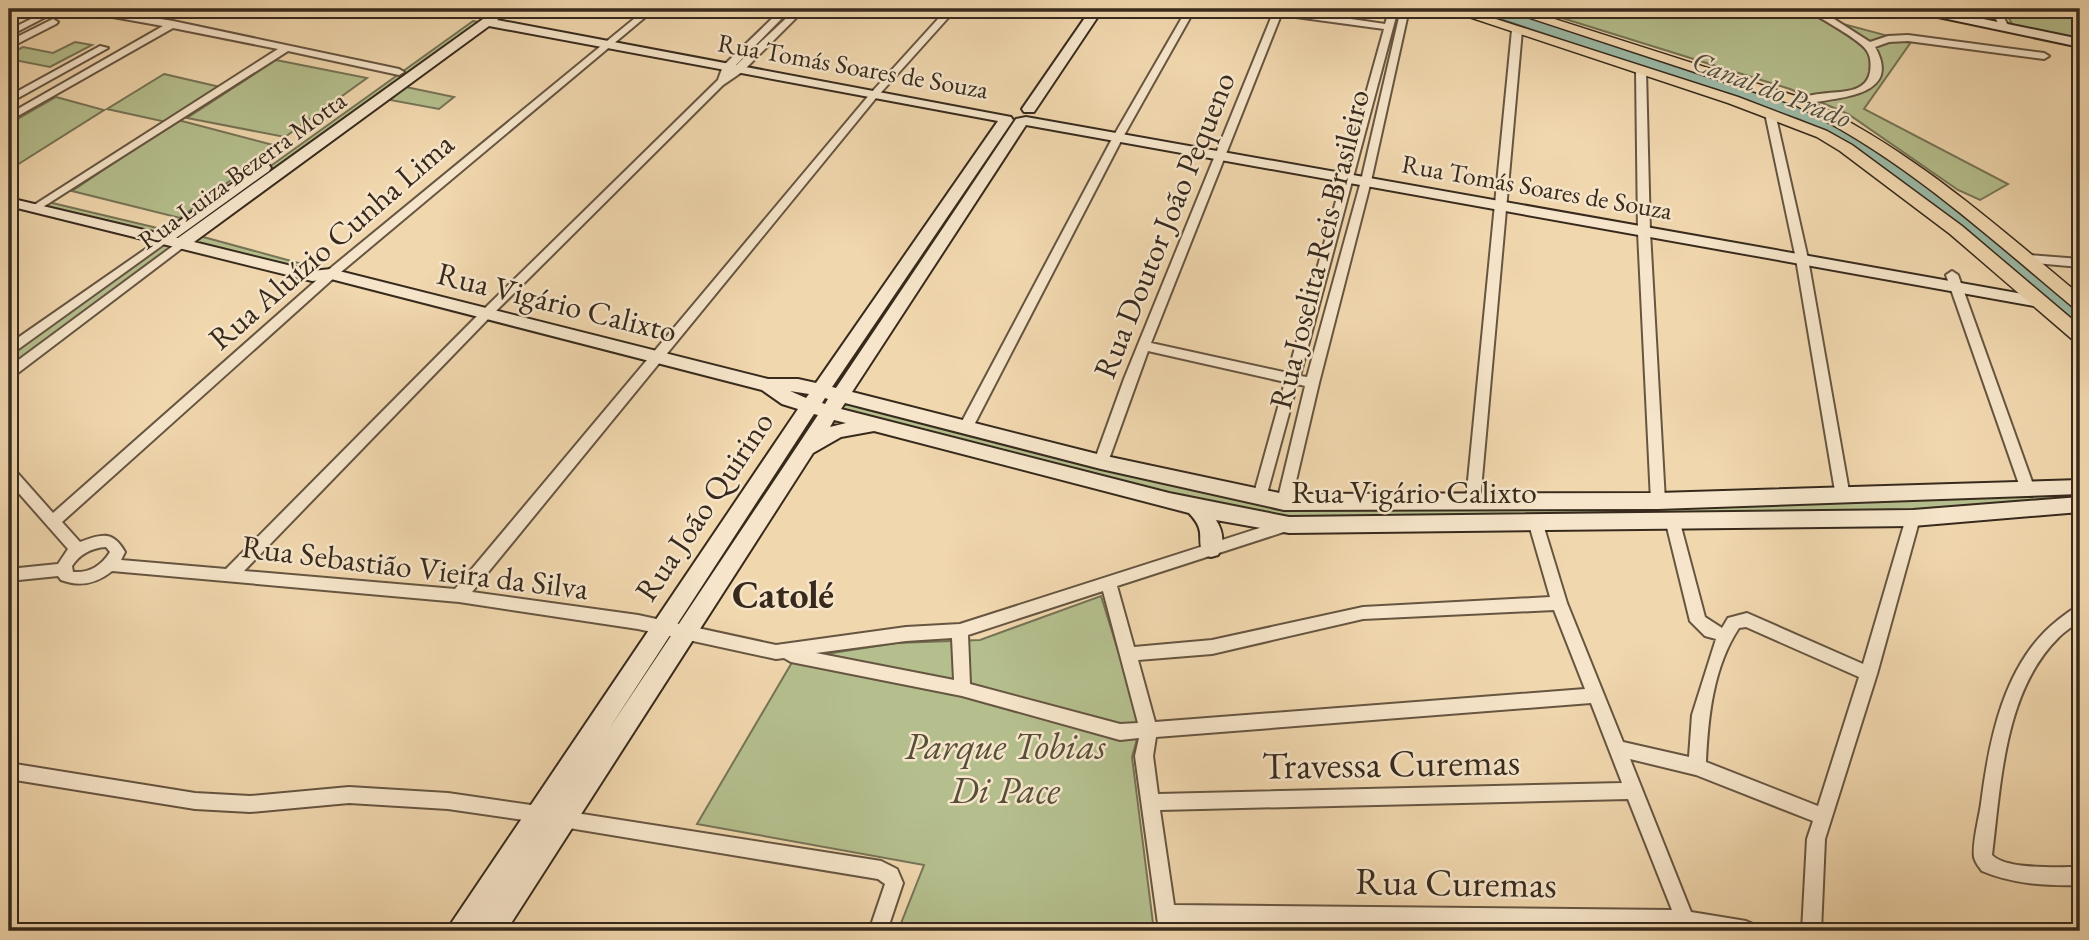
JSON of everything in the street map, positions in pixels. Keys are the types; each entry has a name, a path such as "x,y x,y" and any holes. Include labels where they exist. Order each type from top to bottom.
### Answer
{"main road":[{"name":"Rua João Quirino","path":"491,931 563,818 673,629 1018,114 1082,9"},
{"name":"Rua João Quirino","path":"1018,114 1097,9"},
{"path":"1452,9 1770,113 1812,130 1846,148 1956,230 2080,336"},
{"path":"1510,9 1800,102 1875,142 1958,202 2080,304"},
{"path":"1919,9 2080,43"},
{"name":"Rua Tomás Soares de Souza","path":"495,13 618,35 873,96 1018,114"},
{"name":"Rua Tomás Soares de Souza","path":"495,13 605,45 883,85 1018,114 1955,281 2040,302"},
{"name":"Rua Luiza Bezerra Motta","path":"179,237 269,164 399,72 495,13"},
{"name":"Rua Luiza Bezerra Motta","path":"195,234 495,13"},
{"path":"269,164 286,169"},
{"name":"Rua Vigário Calixto","path":"9,191 41,204 163,240 195,234 323,266 331,274"},
{"name":"Rua Vigário Calixto","path":"9,202 41,204 179,237 312,276 331,274 768,385 788,399 825,401 966,427 1101,462 1284,502 1348,499 1473,502 1658,501 1843,497 2080,487"},
{"name":"Rua João Quirino","path":"461,931 538,814 805,449 825,401"},
{"name":"Rua Vigário Calixto","path":"825,401 878,426 1195,507 1254,520 1289,524 1913,518 2080,505"},
{"path":"805,449 837,431 852,427 878,426"},
{"path":"1195,507 1209,520 1213,541 1211,549"}],"street":[{"path":"9,33 57,9"},
{"path":"85,9 173,24 399,72"},
{"name":"Rua Aluízio Cunha Lima","path":"52,522 331,274 651,9"},
{"path":"231,574 485,315 720,83 787,9"},
{"path":"737,64 801,9"},
{"path":"460,596 873,96 953,9"},
{"path":"966,427 1121,132 1191,9"},
{"path":"1259,9 1388,27"},
{"name":"Rua Joselita Reis Brasileiro","path":"1260,497 1394,9"},
{"name":"Rua Joselita Reis Brasileiro","path":"1284,502 1312,383 1367,176 1405,9"},
{"path":"1995,9 2004,27"},
{"name":"Rua Doutor João Pequeno","path":"1101,462 1143,346 1278,10"},
{"path":"1800,102 1809,97 1863,91 1871,85 1876,73 1874,51 1817,12"},
{"path":"9,45 53,22"},
{"path":"9,118 173,24"},
{"path":"1473,502 1517,30"},
{"path":"1869,46 1888,39 1908,38 2044,56"},
{"path":"9,100 103,48"},
{"path":"41,204 285,49"},
{"path":"1641,70 1645,227 1658,501"},
{"path":"1770,113 1801,254 1843,497"},
{"name":"Rua Luiza Bezerra Motta","path":"9,373 179,237"},
{"name":"Rua Luiza Bezerra Motta","path":"9,350 163,240"},
{"path":"2028,259 2080,263"},
{"path":"1955,281 2028,490"},
{"name":"Rua Tomás Soares de Souza","path":"1955,281 2020,285"},
{"path":"1143,346 1312,383"},
{"path":"9,473 78,550"},
{"path":"1812,931 1816,839 1869,674 1913,518"},
{"path":"1671,519 1698,621 1711,631 1725,636"},
{"path":"1535,521 1559,603 1685,920"},
{"name":"Rua Sebastião Vieira da Silva","path":"110,565 460,596 673,629 776,652 906,634 960,631 1289,524"},
{"path":"97,542 112,543 118,552 110,565 95,575 78,579 66,576 64,569 66,561 78,550 97,542"},
{"path":"9,575 64,569"},
{"path":"1108,582 1149,730 1144,756 1166,922"},
{"path":"1129,654 1212,647 1363,613 1559,603"},
{"path":"2080,612 2038,648 2015,695 1994,765 1983,856 1987,864 1999,870 2031,875 2080,876"},
{"path":"1697,767 1700,715 1725,636 1734,623 1747,620 1869,674"},
{"path":"960,631 962,689"},
{"path":"776,652 962,689 1102,730 1120,732 1594,696"},
{"path":"1615,748 1697,767 1823,817"},
{"path":"9,771 195,802 250,804 349,795 448,801 538,814"},
{"name":"Travessa Curemas","path":"1150,802 1633,791"},
{"path":"563,818 881,870 890,875 894,883 878,931"},
{"name":"Rua Curemas","path":"1166,922 1685,920 1746,931"}],"green space":[{"path":"1533,9 1787,9 1911,42 1864,109 2008,184 1980,200 1958,190 1848,114 1790,89"},
{"path":"2004,9 2080,9 2080,40 2013,26"},
{"path":"473,21 483,23 196,231 184,228"},
{"path":"75,42 92,45 50,67 9,59 9,54 23,47 53,53"},
{"path":"276,60 367,78 285,137 187,118"},
{"path":"164,74 220,87 166,122 107,109"},
{"path":"405,87 454,97 439,109 390,100"},
{"path":"56,97 104,110 9,170 9,124"},
{"path":"178,120 277,146 180,218 72,191"},
{"path":"48,202 191,236 181,243 38,208"},
{"path":"196,235 328,271 321,277 184,244"},
{"path":"163,243 175,246 9,370 9,354"},
{"path":"843,397 1288,506 1929,498 2080,490 2080,502 1912,514 1261,518 833,411"},
{"name":"Parque Tobias Di Pace","path":"1101,596 1141,725 1132,757 1154,931 898,931 924,865 697,824 794,659 896,643 980,640"}],"shaded area":[{"path":"1471,9 1506,9 1803,106 1857,135 1923,180 2080,310 2080,329 1839,141 1801,120"}],"waterway":[{"path":"1673,9 1719,13 1735,9"}],"district":[{"name":"Catolé","path":"783,594"}],"water label":[{"name":"Canal do Prado","path":"1772,89"}]}
